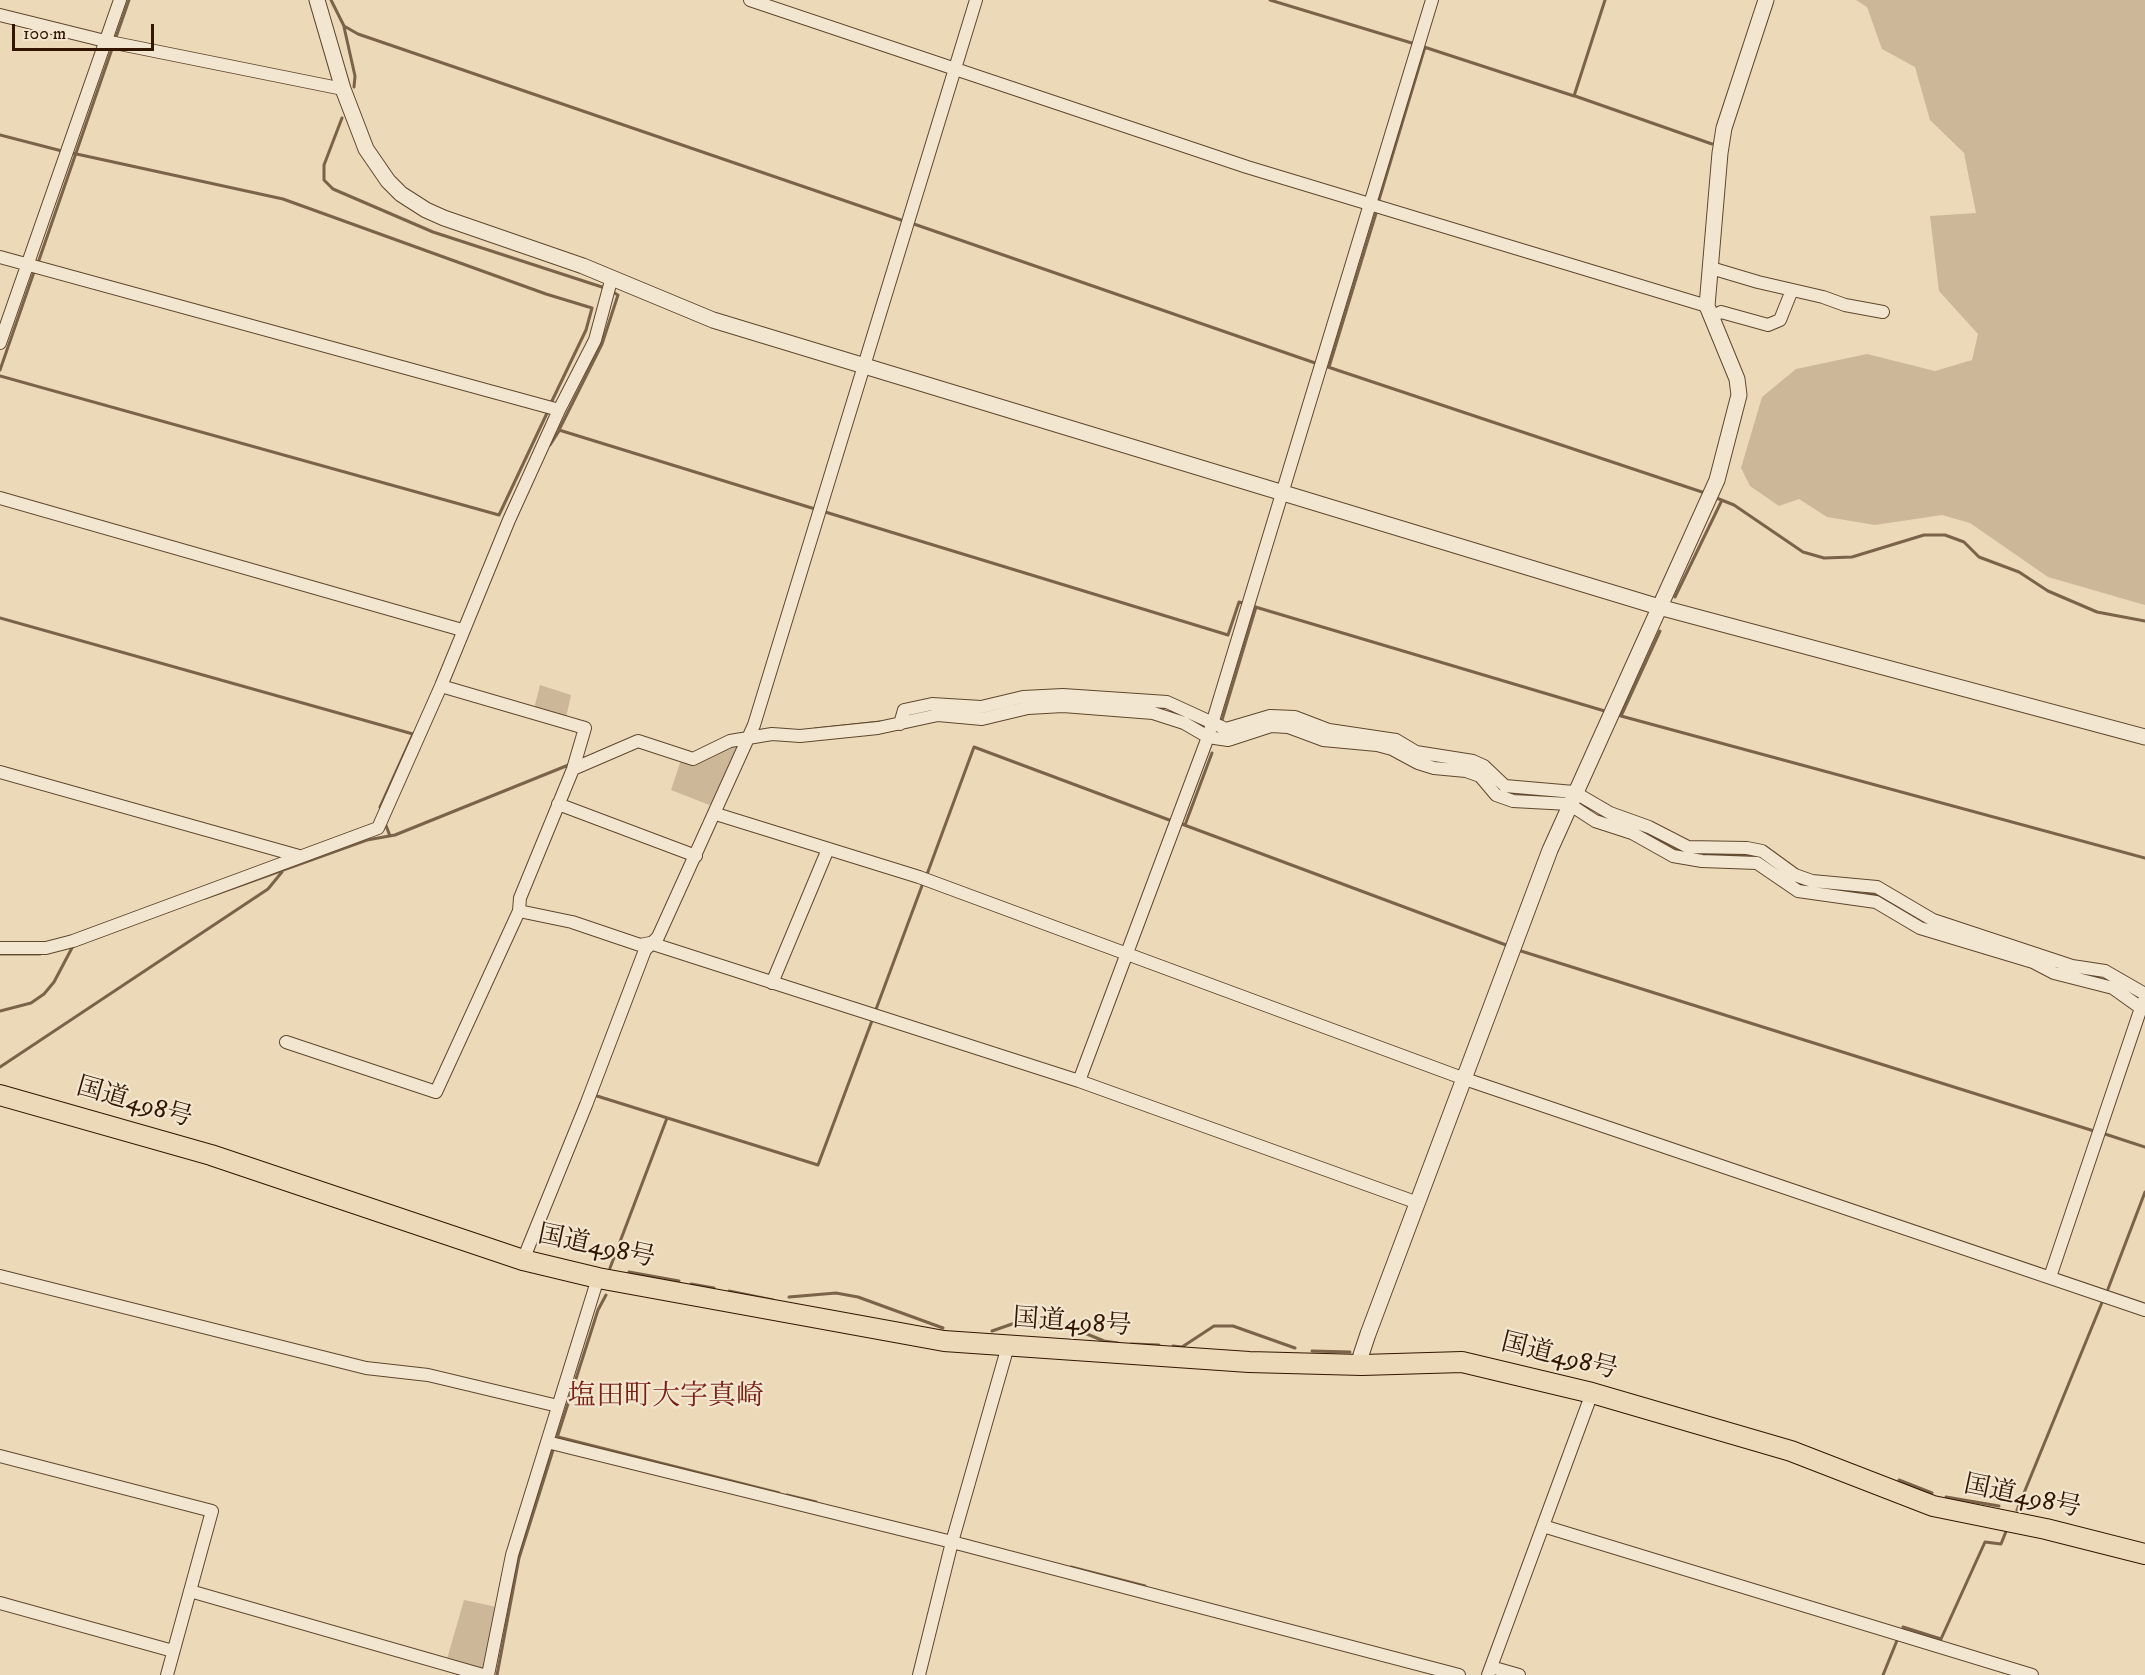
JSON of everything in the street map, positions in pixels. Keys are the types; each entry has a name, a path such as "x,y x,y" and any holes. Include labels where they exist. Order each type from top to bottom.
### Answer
{"highway":[{"name":"国道498号","path":"0,1095 211,1155 523,1260 598,1278 904,1336 1214,1361 1362,1365 1462,1362 1592,1393 1791,1451 1933,1506 2046,1529 2145,1554"}],"street":[{"path":"0,344 120,0"},
{"path":"317,0 343,89 366,149 387,181 411,201 444,218 610,286 713,320 1659,607 2145,737"},
{"path":"750,0 1247,167 1709,312 1721,312 1768,326 1780,320 1792,290"},
{"path":"523,1260 586,1105 645,950 658,937 716,814 754,725 976,0"},
{"path":"1079,1082 1208,737 1322,357 1375,206 1419,38 1432,0"},
{"path":"1362,1365 1361,1355 1368,1334 1571,798 1711,496 1737,411 1739,395 1737,379 1709,312 1711,268 1724,128 1766,0"},
{"path":"0,15 105,41 343,89"},
{"path":"0,257 29,263 559,410"},
{"path":"1711,268 1823,297 1845,305 1883,312"},
{"path":"0,948 46,948 73,941 378,828 559,410 595,340 610,286"},
{"path":"0,498 462,630"},
{"path":"286,1042 436,1092 519,911 520,898 574,764 585,728 441,686"},
{"path":"900,724 904,710 932,704 981,707 1023,697 1063,695 1167,702 1226,729 1270,716 1295,717 1329,730 1396,740 1416,752 1473,761 1484,766 1505,786 1571,798 1649,827 1688,847 1762,851 1795,875 1812,881 1877,888 1933,920 2072,966 2105,971 2145,995 2050,1277"},
{"path":"574,764 638,741 693,759 730,741 748,740 772,734 800,736 900,724 938,715 982,718 1028,708 1063,706 1153,713 1184,723 1208,737 1228,740 1271,726 1288,727 1323,740 1384,747 1434,768 1466,771 1480,776 1496,795 1513,801 1571,798 1594,820 1632,833 1673,856 1702,861 1757,863 1798,891 1876,902 1920,928 2033,962 2054,973 2114,988 2141,1008"},
{"path":"0,772 299,856"},
{"path":"558,804 696,856"},
{"path":"716,814 924,879 1465,1079 2145,1310"},
{"path":"772,983 828,849"},
{"path":"519,911 572,922 640,945 650,943 1079,1082 1418,1203"},
{"path":"0,1276 366,1368 429,1375 558,1406"},
{"path":"488,1675 512,1556 598,1278"},
{"path":"919,1675 952,1542 1008,1346"},
{"path":"1519,1675 1490,1671 1592,1393"},
{"path":"547,1442 952,1542 1459,1675"},
{"path":"0,1456 212,1511 167,1675"},
{"path":"1543,1526 2032,1675"},
{"path":"190,1591 483,1675"},
{"path":"0,1603 173,1651"}],"shaded area":[{"path":"1856,0 2145,0 2145,605 2048,577 1970,523 1942,515 1875,525 1827,517 1799,499 1779,506 1750,486 1741,468 1762,397 1796,369 1867,354 1935,371 1972,360 1978,334 1939,291 1930,216 1976,213 1964,153 1930,120 1915,67 1882,49 1867,7"},
{"path":"540,685 571,695 566,718 534,709"},
{"path":"733,745 740,747 712,806 671,790 681,760"},
{"path":"464,1600 497,1607 484,1670 447,1659"}],"waterway":[{"path":"115,40 129,0"},
{"path":"331,0 344,26 358,34 904,221"},
{"path":"1270,0 1415,44"},
{"path":"1421,46 1574,96 1605,0"},
{"path":"344,27 355,76 354,87"},
{"path":"39,260 113,46"},
{"path":"1378,203 1425,47"},
{"path":"1575,96 1712,144"},
{"path":"342,118 324,165 324,180 333,189 433,232 605,288"},
{"path":"0,135 62,151"},
{"path":"72,153 283,199 546,294 592,308 586,330 550,405"},
{"path":"1329,367 1377,210"},
{"path":"911,223 1318,364"},
{"path":"0,370 34,272"},
{"path":"611,291 618,295 602,344 559,430 815,509"},
{"path":"1325,366 1705,493"},
{"path":"0,376 499,515 548,411"},
{"path":"550,445 559,431"},
{"path":"1714,497 1734,505 1803,552 1824,558 1852,557 1924,535 1945,535 1964,542 1979,557 2019,572 2048,591 2097,612 2145,621"},
{"path":"1675,597 1722,500"},
{"path":"822,511 1228,635 1239,602 1246,604"},
{"path":"1252,606 1608,712"},
{"path":"1222,720 1256,607"},
{"path":"0,618 413,734 380,807"},
{"path":"1617,715 1621,716 1660,631"},
{"path":"1621,716 2145,858"},
{"path":"815,729 880,722"},
{"path":"926,877 974,747 1172,821"},
{"path":"1185,825 1212,753"},
{"path":"205,898 367,840 395,835 571,764"},
{"path":"1535,796 1549,796"},
{"path":"1604,817 1618,822"},
{"path":"385,823 390,836"},
{"path":"1179,823 1506,945"},
{"path":"1638,829 1676,850 1686,852"},
{"path":"1695,854 1749,855 1763,858"},
{"path":"0,1067 268,889 282,872"},
{"path":"1794,882 1808,886"},
{"path":"875,1012 923,883"},
{"path":"1865,892 1885,898"},
{"path":"1895,904 1920,921"},
{"path":"0,1011 31,1003 44,994 54,982 73,946"},
{"path":"1521,951 2094,1131"},
{"path":"0,954 40,954"},
{"path":"597,1096 818,1165 873,1018"},
{"path":"610,1268 667,1118"},
{"path":"2105,1134 2145,1147"},
{"path":"2108,1289 2145,1192"},
{"path":"629,1272 679,1281"},
{"path":"691,1284 714,1288"},
{"path":"729,1291 773,1300"},
{"path":"789,1297 836,1293 858,1297 943,1328"},
{"path":"556,1441 598,1310 606,1295"},
{"path":"2017,1510 2103,1300"},
{"path":"992,1331 1015,1323 1037,1323"},
{"path":"1173,1346 1182,1347 1214,1326 1233,1326 1295,1348"},
{"path":"1082,1332 1104,1341 1118,1343"},
{"path":"1131,1344 1159,1345"},
{"path":"1312,1351 1350,1352"},
{"path":"558,1437 779,1493"},
{"path":"497,1675 519,1558 554,1447"},
{"path":"1899,1480 1932,1493"},
{"path":"787,1495 816,1502"},
{"path":"1946,1497 1999,1506"},
{"path":"1903,1627 1941,1639 1985,1542 2001,1544 2007,1529"},
{"path":"1071,1567 1145,1586"},
{"path":"1883,1675 1898,1638"}],"district":[{"name":"塩田町大字真崎","path":"666,1398"}]}
